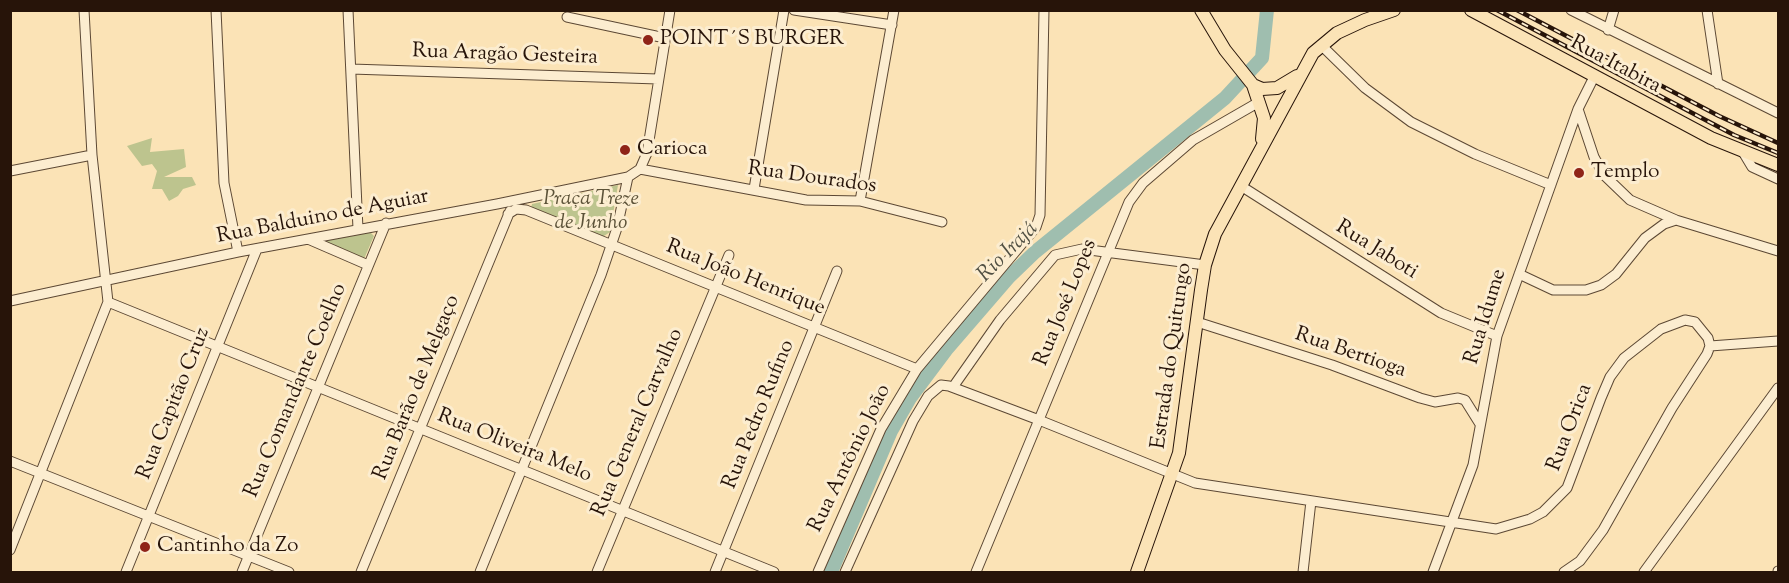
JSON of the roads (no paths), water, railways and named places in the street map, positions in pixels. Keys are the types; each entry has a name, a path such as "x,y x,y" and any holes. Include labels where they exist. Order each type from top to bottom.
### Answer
{"main road":[{"name":"Estrada do Quitungo","path":"1201,10 1248,80 1259,102 1264,128 1260,150"},
{"name":"Rua Itabira","path":"1471,10 1594,77 1743,153 1779,165"},
{"name":"Estrada do Quitungo","path":"1137,573 1173,476 1183,429 1205,265 1215,234 1300,73 1321,45 1365,20 1391,11"},
{"path":"1248,80 1262,89 1277,88 1300,73"}],"street":[{"path":"10,550 43,473 108,302 92,155 84,10"},
{"path":"216,10 224,183 238,252"},
{"path":"348,10 358,229"},
{"path":"640,169 647,153 670,10"},
{"path":"754,189 784,10"},
{"path":"794,10 892,25"},
{"path":"860,201 894,10"},
{"name":"Rua Antônio João","path":"818,573 881,429 917,369 1032,233 1038,221 1044,10"},
{"path":"1571,10 1779,113"},
{"path":"1608,30 1614,10"},
{"path":"1707,10 1719,84"},
{"path":"567,17 665,38"},
{"path":"1321,45 1365,87 1411,122 1456,146 1551,185"},
{"name":"Rua Aragão Gesteira","path":"351,69 658,79"},
{"name":"Rua Idume","path":"1433,573 1473,465 1497,336 1578,109 1594,77"},
{"name":"Rua José Lopes","path":"976,573 1129,202 1143,183 1201,134 1259,102"},
{"path":"1578,109 1594,157 1616,188 1630,200 1676,220 1779,251"},
{"name":"Rua Itabira","path":"1743,153 1752,167 1779,179"},
{"path":"10,171 92,155"},
{"name":"Rua Balduino de Aguiar","path":"10,301 107,282 238,252 628,177 640,169"},
{"name":"Rua Dourados","path":"640,169 815,201 860,201 942,222"},
{"path":"480,573 612,246 628,177"},
{"name":"Rua Jaboti","path":"1241,186 1441,313 1497,336"},
{"path":"520,199 526,210"},
{"name":"Rua Barão de Melgaço","path":"362,573 507,215 520,199"},
{"path":"497,204 507,215 516,209 526,210"},
{"name":"Rua João Henrique","path":"526,210 917,369"},
{"path":"1519,274 1553,290 1586,290 1601,285 1616,274 1645,238 1664,224 1676,220"},
{"name":"Rua Comandante Coelho","path":"242,573 386,223"},
{"path":"308,239 368,265"},
{"name":"Rua Capitão Cruz","path":"126,573 257,249"},
{"path":"1173,476 953,387 1000,320 1055,255 1072,250 1108,251 1205,265"},
{"name":"Rua General Carvalho","path":"597,573 729,255"},
{"name":"Rua Pedro Rufino","path":"715,573 837,270"},
{"name":"Rua Oliveira Melo","path":"108,302 774,573"},
{"name":"Rua Orica","path":"1173,476 1195,483 1452,523 1496,529 1514,526 1543,512 1567,488 1601,398 1624,358 1661,329 1685,320 1695,322 1703,329 1710,346"},
{"name":"Rua Bertioga","path":"1197,322 1332,365 1420,398 1435,402 1458,398 1465,400 1480,424"},
{"path":"1564,573 1580,561 1603,530 1710,346 1779,340"},
{"name":"Rua Antônio João","path":"845,573 897,452 922,404 934,389 941,385 953,387"},
{"path":"1644,573 1779,388"},
{"path":"10,461 289,573"},
{"path":"1303,573 1311,501"}],"waterway":[{"name":"Rio Irajá","path":"831,572 891,431 910,398 946,350 1009,277 1035,252 1225,98 1262,58 1267,10"}],"railway":[{"path":"1497,10 1734,135 1778,153"},
{"path":"1517,10 1719,116 1778,143"}],"place":[{"name":"POINT´S BURGER","path":"648,40"},
{"name":"Carioca","path":"625,150"},
{"name":"Templo","path":"1579,173"},
{"name":"Cantinho da Zo","path":"145,547"}],"park label":[{"name":"Praça Treze de Junho","path":"591,212"}]}
